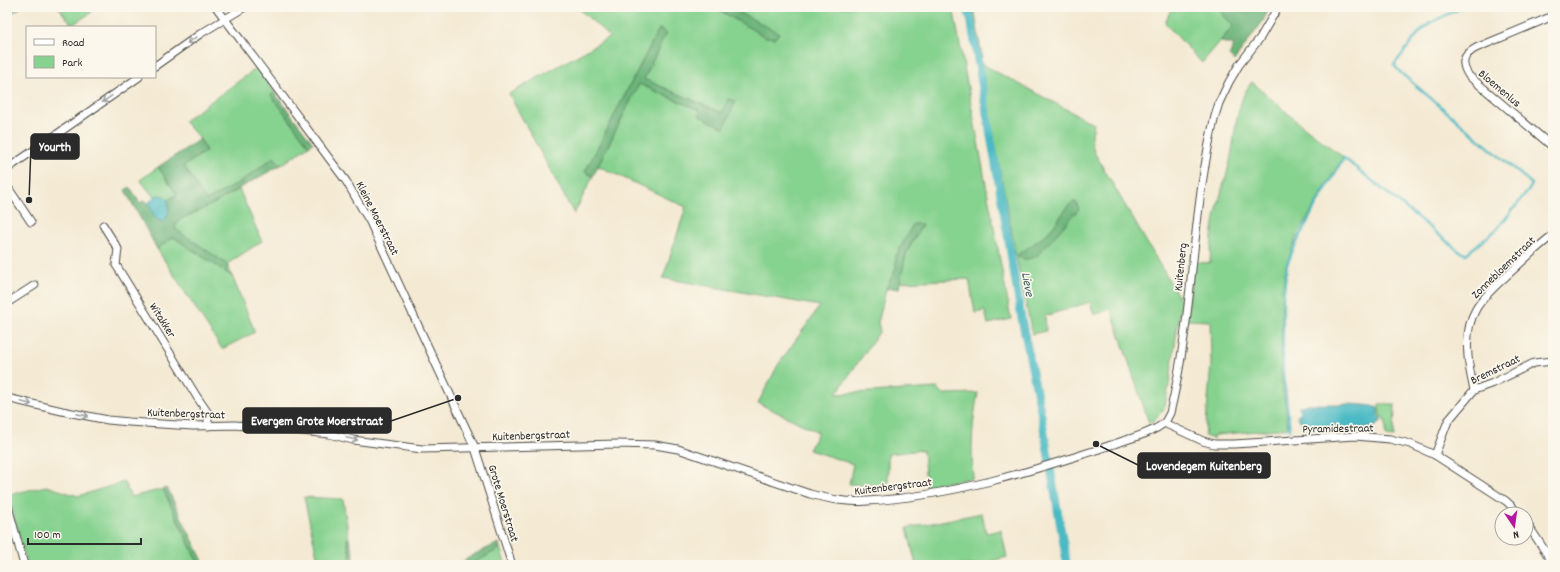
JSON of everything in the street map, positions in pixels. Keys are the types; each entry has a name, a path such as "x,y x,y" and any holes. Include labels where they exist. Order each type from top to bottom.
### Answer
{"street":[{"name":"Kleine Moerstraat","path":"216,7 346,181 370,222 475,448"},
{"path":"156,65 200,34 245,7"},
{"name":"Kuitenberg","path":"1164,423 1170,413 1176,389 1185,332 1197,211 1215,116 1219,103 1229,82 1239,65 1260,38 1278,7"},
{"name":"Bloemenlus","path":"1553,16 1468,52 1464,58 1463,66 1469,76 1553,147"},
{"path":"7,169 138,78"},
{"path":"7,186 31,222"},
{"name":"Witakker","path":"104,225 118,249 116,265 208,413 208,426"},
{"name":"Zonnebloemstraat","path":"1474,390 1468,362 1468,349 1469,327 1476,309 1494,288 1553,235"},
{"path":"7,303 35,285"},
{"name":"Bremstraat","path":"1435,455 1448,421 1474,390 1500,380 1534,363 1553,361"},
{"name":"Kuitenbergstraat","path":"7,398 108,420 208,426 235,425 306,431 329,434 354,440 422,449 618,444 654,445 678,449 810,494 845,502 885,500 928,494 979,483 1046,465 1143,434 1164,423"},
{"name":"Pyramidestraat","path":"1164,423 1214,444 1355,436 1390,439 1410,444 1435,455 1511,506"},
{"name":"Grote Moerstraat","path":"475,448 512,565"},
{"path":"7,503 24,565"},
{"path":"1534,534 1553,563"}],"green space":[{"path":"7,7 21,7 7,17"},
{"path":"58,7 88,7 92,12 72,25"},
{"path":"577,7 714,7 765,37 775,38 779,33 729,7 953,7 1011,319 988,324 985,311 975,313 969,279 899,282 906,254 922,225 913,224 896,256 896,268 886,289 878,323 880,331 836,394 937,388 944,394 978,393 972,435 973,478 926,486 923,450 888,454 888,487 849,484 853,464 809,450 818,432 758,403 778,365 820,306 663,278 686,207 598,166 639,84 702,111 699,116 722,113 644,79 666,33 659,29 585,172 593,176 574,214 509,94 610,37"},
{"path":"714,7 729,7 779,33 775,38 765,37"},
{"path":"969,7 974,7 982,58 979,59 973,23"},
{"path":"1172,7 1217,7 1233,26 1202,63 1165,23"},
{"path":"1217,7 1270,7 1263,21 1234,61 1229,56 1234,44 1226,44 1221,41 1233,26"},
{"path":"659,29 666,33 644,79 722,113 728,99 736,101 724,128 699,116 701,111 639,84 593,176 585,172"},
{"path":"980,63 1094,124 1091,139 1094,152 1181,301 1165,405 1162,412 1153,421 1149,423 1111,309 1094,315 1090,302 1045,316 1046,331 1032,334 1016,256","holes":["1076,202 1079,209 1023,259 1016,256 1043,237 1065,210"]},
{"path":"258,67 274,92 271,95 309,146 281,165 274,157 242,181 206,201 184,166 206,151 200,139 184,121"},
{"path":"1252,82 1299,123 1343,157 1297,236 1286,265 1282,297 1281,372 1288,428 1216,435 1213,439 1205,436 1211,364 1210,321 1187,320 1193,262 1210,263 1215,219 1230,161 1239,108 1247,89"},
{"path":"274,92 313,143 309,146 271,95"},
{"path":"200,139 206,151 184,166 206,201 242,181 274,157 281,165 217,202 177,221 175,229 227,264 232,276 173,237 157,249 125,190 130,187 140,203 145,200 153,211 155,218 169,208 168,200 177,194 158,167"},
{"path":"158,167 177,195 168,200 161,196 154,197 140,180"},
{"path":"239,189 262,241 227,264 175,229 177,221 201,210"},
{"path":"1076,202 1079,209 1037,256 1026,259 1016,256 1051,230 1069,205"},
{"path":"913,224 922,224 906,254 899,288 886,289 896,268 896,256"},
{"path":"173,237 232,276 255,332 222,349 157,249"},
{"path":"1379,404 1395,404 1394,437 1386,436 1386,421 1384,421 1383,417 1380,417"},
{"path":"124,482 131,497 163,489 199,565 89,565 87,558 79,561 80,565 27,565 8,495 46,486 78,496"},
{"path":"167,488 205,565 199,565 163,489"},
{"path":"304,497 343,499 349,539 347,539 352,565 319,565"},
{"path":"982,513 986,533 1001,530 1007,557 978,565 916,565 907,528"},
{"path":"347,539 349,539 356,565 352,565"},
{"path":"499,543 500,548 471,565 457,565 475,554"},
{"path":"500,548 506,565 471,565"}],"water":[{"path":"158,195 164,196 168,200 168,215 163,222 155,217 148,204"},
{"path":"1307,404 1354,404 1372,406 1378,408 1378,417 1381,418 1381,422 1373,428 1307,428 1302,426 1301,420 1298,419 1297,416 1300,415 1299,407"}],"waterway":[{"name":"Lieve","path":"967,7 971,21 1022,321 1041,413 1067,565"},
{"path":"1290,430 1283,372 1283,298 1287,265 1314,209 1344,158 1460,252 1466,254 1496,230 1529,190 1532,184 1401,73 1394,65 1417,35 1430,23 1463,7"}],"place":[{"name":"Yourth","path":"29,200"},
{"name":"Evergem Grote Moerstraat","path":"458,398"},
{"name":"Lovendegem Kuitenberg","path":"1096,444"}]}
